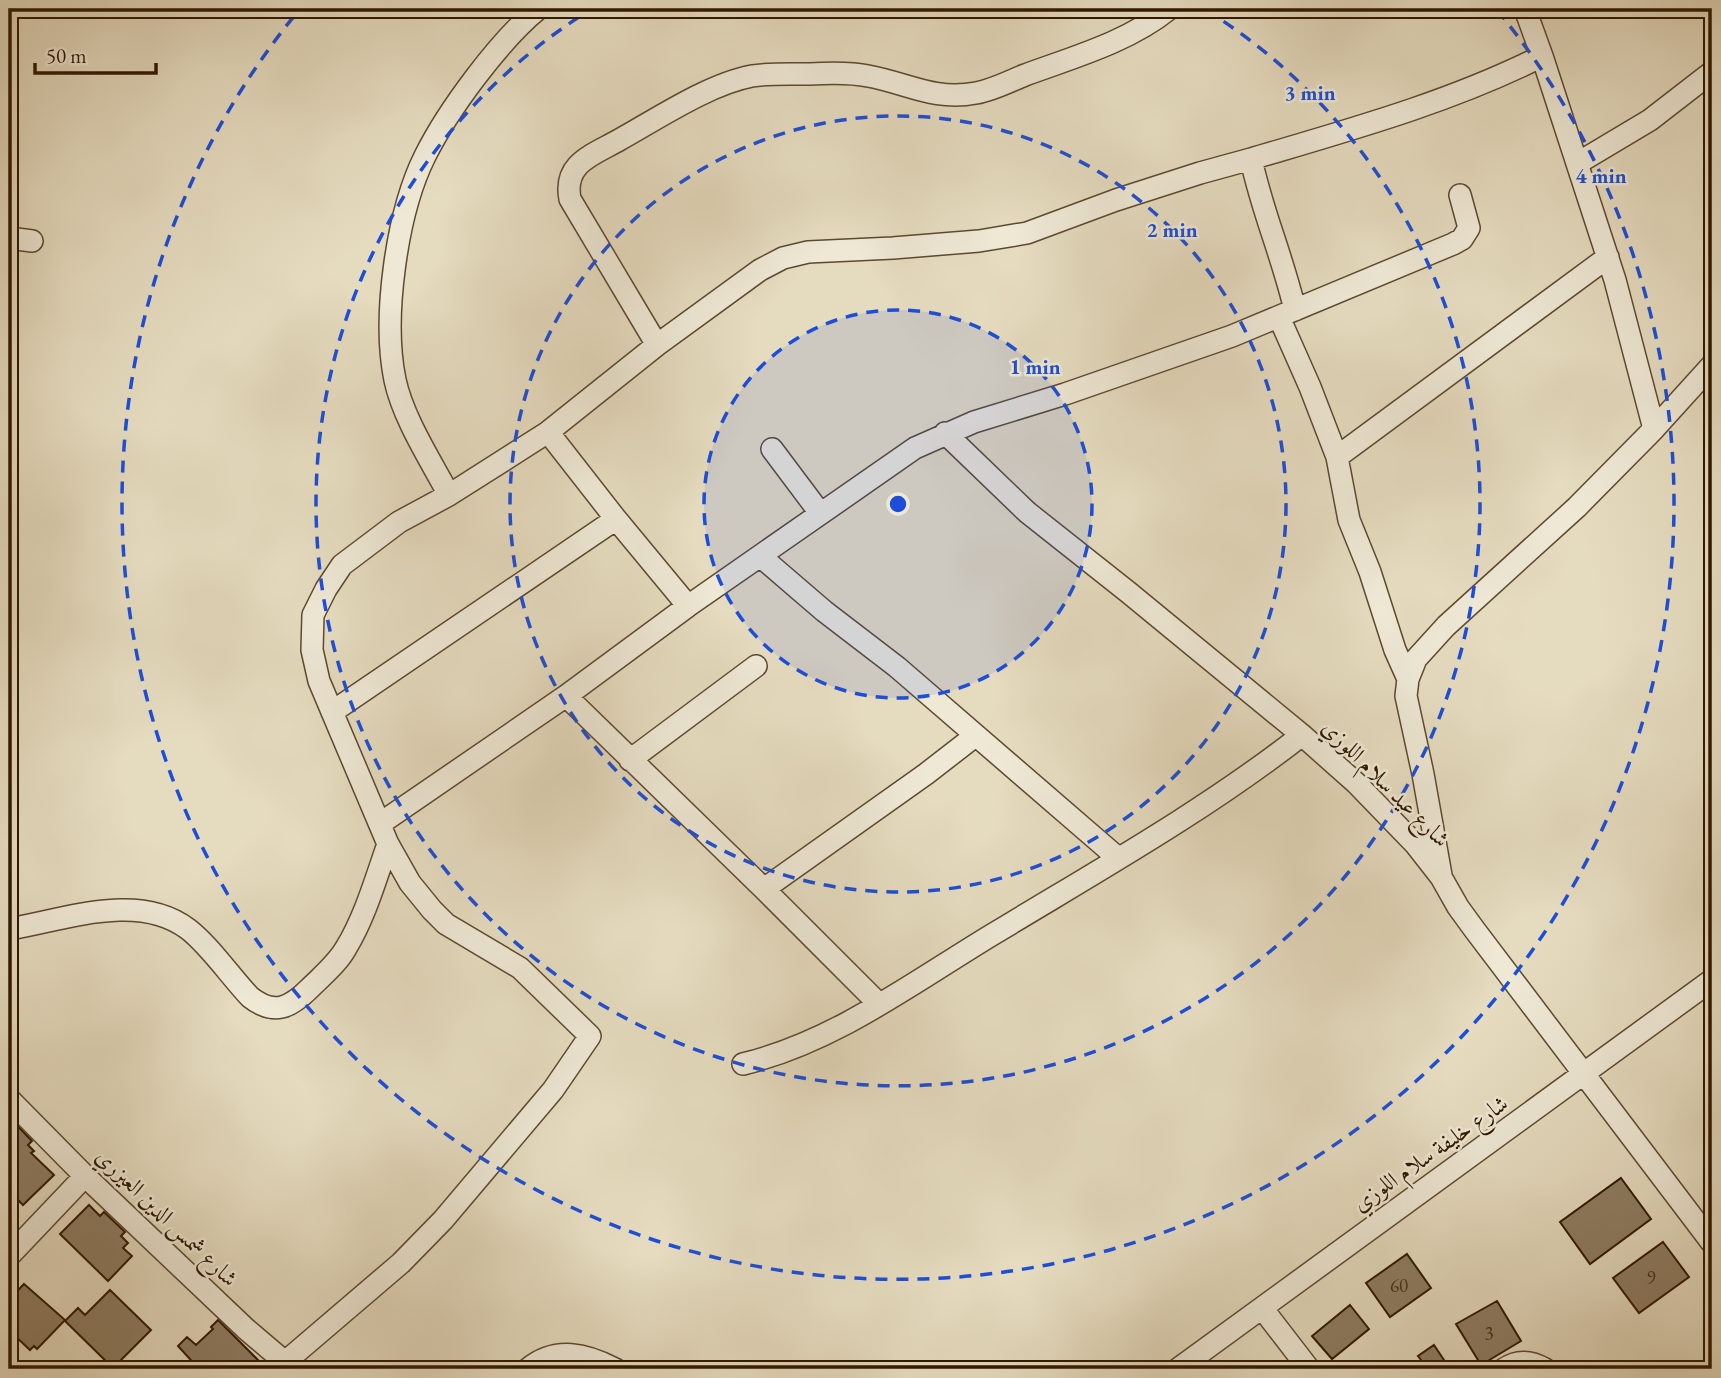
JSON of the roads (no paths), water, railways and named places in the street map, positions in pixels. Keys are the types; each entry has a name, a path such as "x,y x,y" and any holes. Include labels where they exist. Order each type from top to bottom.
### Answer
{"street":[{"path":"449,495 409,418 395,382 391,314 400,242 411,192 425,155 463,94 522,22 538,9"},
{"path":"657,345 570,199 568,190 571,174 584,160 667,113 739,79 755,75 866,75 931,94 950,96 978,93 1126,36 1169,9"},
{"path":"1525,9 1608,257 1654,429"},
{"path":"288,1366 401,1263 443,1220 552,1090 590,1036 520,968 446,924 410,883 388,844 319,681 312,650 313,615 342,565 399,522 449,495 548,432 657,345 760,270 783,257 808,252 942,244 1027,233 1116,200 1386,117 1472,86 1542,56"},
{"path":"1577,163 1650,120 1712,72"},
{"path":"1251,159 1259,196 1285,270 1287,313 1310,387 1337,457 1349,520 1408,679"},
{"path":"381,823 566,696 893,461 945,433 1147,367 1287,313 1462,240 1469,223 1460,195"},
{"path":"9,238 32,241"},
{"path":"1337,457 1608,257"},
{"path":"1441,877 1428,796 1406,696 1408,679 1416,659 1437,636 1577,507 1712,365"},
{"path":"548,432 688,606"},
{"name":"شارع عيد سلام اللوزي","path":"945,433 1027,512 1302,736 1374,801 1416,845 1584,1075 1711,1238"},
{"path":"772,449 820,513"},
{"path":"332,712 616,519"},
{"path":"760,556 824,611 897,667 1118,858"},
{"path":"630,760 756,666"},
{"path":"566,696 879,1004"},
{"path":"764,889 975,736"},
{"path":"743,1064 799,1046 879,1004 1240,781 1302,736"},
{"path":"9,929 127,909 162,914 190,930 260,1005 271,1008 286,1007 307,991 346,948 388,844"},
{"name":"شارع خليفة سلام اللوزي","path":"1178,1369 1712,981"},
{"name":"شارع شمس الدين العيزري","path":"9,1099 85,1176 288,1366"},
{"path":"9,1256 85,1176"},
{"path":"1262,1308 1309,1369"},
{"path":"528,1369 540,1360 569,1353 582,1355 615,1369"},
{"path":"1504,1369 1518,1362 1538,1365 1545,1369"}]}
